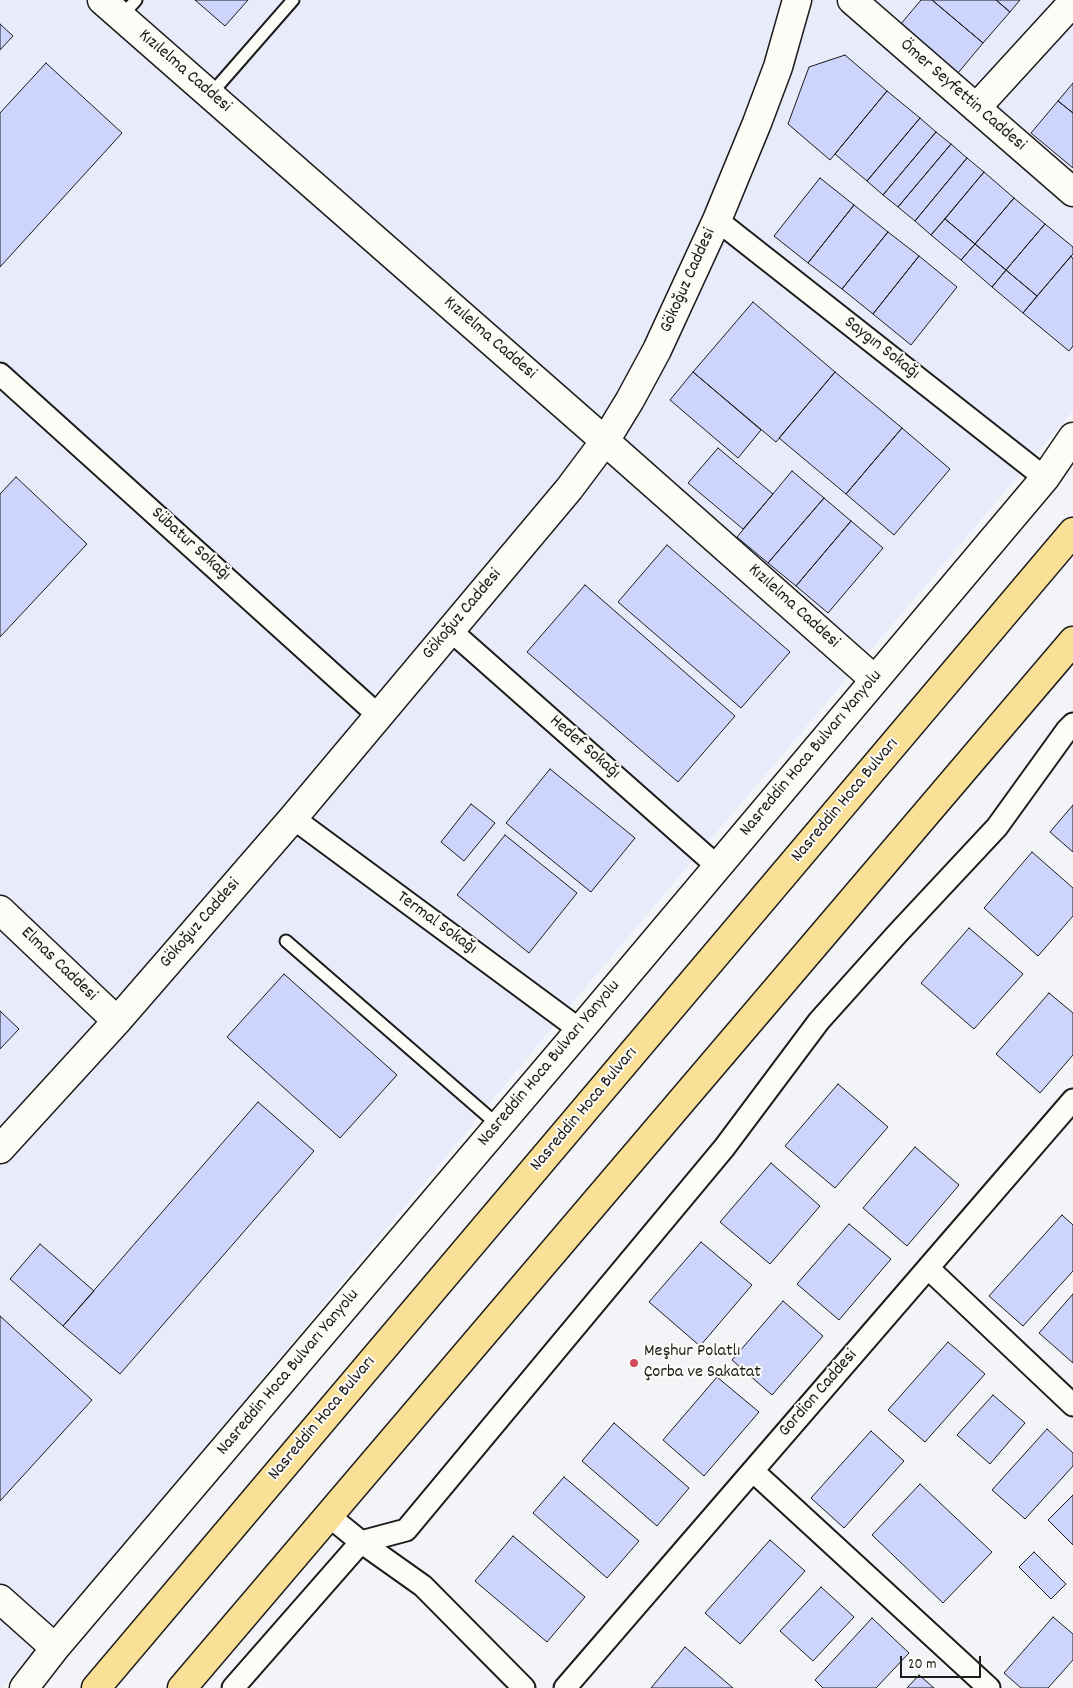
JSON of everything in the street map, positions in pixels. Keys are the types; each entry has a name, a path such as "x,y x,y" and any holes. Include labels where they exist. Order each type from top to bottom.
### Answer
{"highway":[{"name":"Nasreddin Hoca Bulvarı","path":"96,1688 1073,532"},
{"path":"182,1688 1073,641"}],"street":[{"name":"Gökoğuz Caddesi","path":"0,1149 117,1021 293,818 569,489 605,441 657,350 686,289 764,104 778,67 797,0"},
{"name":"Ömer Seyfettin Caddesi","path":"852,0 1073,192"},
{"path":"976,108 1073,2"},
{"name":"Kızılelma Caddesi","path":"120,6 210,95 605,441 874,680"},
{"name":"Saygın Sokağı","path":"716,220 1045,478"},
{"name":"Sübatur Sokağı","path":"0,374 379,716"},
{"name":"Nasreddin Hoca Bulvarı Yanyolu","path":"24,1688 55,1648 580,1030 1045,478 1073,437"},
{"name":"Hedef Sokağı","path":"450,630 717,866"},
{"path":"233,1688 361,1542 406,1530 724,1148 819,1021 896,934 997,827 1073,724"},
{"name":"Termal Sokağı","path":"293,818 580,1030"},
{"name":"Elmas Caddesi","path":"0,910 117,1021"},
{"name":"Gordion Caddesi","path":"565,1688 1073,1100"},
{"path":"928,1268 1073,1405"},
{"path":"753,1471 989,1688"},
{"path":"329,1516 361,1542 423,1586 524,1688"},
{"path":"0,1599 55,1648"}],"lane":[{"path":"210,95 293,0"},
{"path":"286,941 498,1126"}],"shaded area":[{"path":"0,0 1073,0 1073,411 590,982 162,1500 2,1688 0,1688"}],"building":[{"path":"195,0 248,0 225,26"},
{"path":"921,0 932,0 983,43 958,73 900,25"},
{"path":"932,0 996,0 1010,12 983,43"},
{"path":"996,0 1020,0 1010,12"},
{"path":"0,24 13,36 0,50"},
{"path":"845,55 887,91 830,160 788,124 809,67"},
{"path":"46,63 122,133 0,267 0,113"},
{"path":"1073,83 1073,113 1058,101"},
{"path":"887,91 920,118 867,181 835,154"},
{"path":"1058,101 1073,113 1073,168 1031,133"},
{"path":"920,118 936,132 883,195 867,181"},
{"path":"936,132 951,144 898,207 883,195"},
{"path":"951,144 967,158 915,221 898,207"},
{"path":"967,158 984,172 931,235 915,221"},
{"path":"984,172 1014,198 975,244 945,219"},
{"path":"820,178 854,205 808,263 774,236"},
{"path":"1014,198 1045,224 1006,270 975,244"},
{"path":"854,205 888,232 842,289 808,263"},
{"path":"945,219 975,244 961,260 931,235"},
{"path":"1045,224 1073,247 1073,254 1037,296 1006,270"},
{"path":"888,232 919,256 873,314 842,289"},
{"path":"975,244 1006,270 992,287 961,260"},
{"path":"919,256 957,287 911,345 873,314"},
{"path":"1071,256 1073,259 1073,346 1069,351 1023,313"},
{"path":"1006,270 1037,296 1023,313 992,287"},
{"path":"753,302 835,372 776,442 693,372"},
{"path":"693,372 761,430 738,458 670,400"},
{"path":"835,372 902,428 846,494 779,438"},
{"path":"902,428 950,469 894,535 846,494"},
{"path":"718,448 773,494 743,529 688,483"},
{"path":"792,471 824,498 768,563 737,537"},
{"path":"16,477 87,544 0,637 0,494"},
{"path":"824,498 851,521 796,586 768,563"},
{"path":"851,521 883,548 828,613 796,586"},
{"path":"667,545 790,652 741,708 618,602"},
{"path":"585,585 735,716 678,782 527,652"},
{"path":"550,769 635,838 591,892 506,823"},
{"path":"471,804 495,823 464,861 441,842"},
{"path":"1073,805 1073,852 1050,832"},
{"path":"505,835 577,893 529,953 457,895"},
{"path":"1032,852 1073,888 1073,916 1038,956 984,908"},
{"path":"969,928 1023,974 974,1029 921,983"},
{"path":"284,974 397,1075 340,1138 227,1037"},
{"path":"1049,993 1073,1013 1073,1055 1040,1093 996,1054"},
{"path":"0,1011 19,1029 0,1049"},
{"path":"838,1084 888,1127 835,1188 785,1146"},
{"path":"258,1102 314,1151 120,1374 63,1326"},
{"path":"915,1147 959,1185 907,1246 863,1208"},
{"path":"771,1163 820,1206 770,1264 720,1222"},
{"path":"1062,1215 1073,1225 1073,1271 1023,1326 989,1296"},
{"path":"849,1224 891,1259 839,1320 797,1284"},
{"path":"701,1242 752,1285 700,1346 649,1302"},
{"path":"40,1244 94,1291 63,1326 10,1279"},
{"path":"1073,1294 1073,1363 1039,1333"},
{"path":"783,1301 823,1336 772,1395 732,1360"},
{"path":"0,1316 92,1400 0,1501"},
{"path":"948,1342 985,1374 925,1442 888,1410"},
{"path":"717,1377 759,1412 704,1476 663,1440"},
{"path":"993,1395 1025,1423 990,1464 957,1435"},
{"path":"614,1423 689,1488 657,1526 582,1461"},
{"path":"1047,1429 1073,1453 1073,1466 1025,1519 992,1490"},
{"path":"871,1431 904,1461 844,1528 811,1498"},
{"path":"564,1477 639,1541 607,1578 533,1513"},
{"path":"920,1484 992,1552 943,1603 872,1535"},
{"path":"1073,1495 1073,1545 1048,1520"},
{"path":"513,1536 585,1597 547,1642 475,1581"},
{"path":"770,1540 805,1571 740,1644 705,1613"},
{"path":"1034,1552 1066,1584 1051,1599 1019,1567"},
{"path":"821,1587 854,1617 813,1661 780,1631"},
{"path":"1053,1617 1073,1634 1073,1660 1048,1688 1021,1688 1004,1673"},
{"path":"872,1618 909,1653 876,1688 823,1688 815,1680"},
{"path":"685,1647 733,1688 651,1688"},
{"path":"919,1675 934,1688 907,1688"}],"place":[{"name":"Meşhur Polatlı Çorba ve Sakatat","path":"634,1363"}]}
